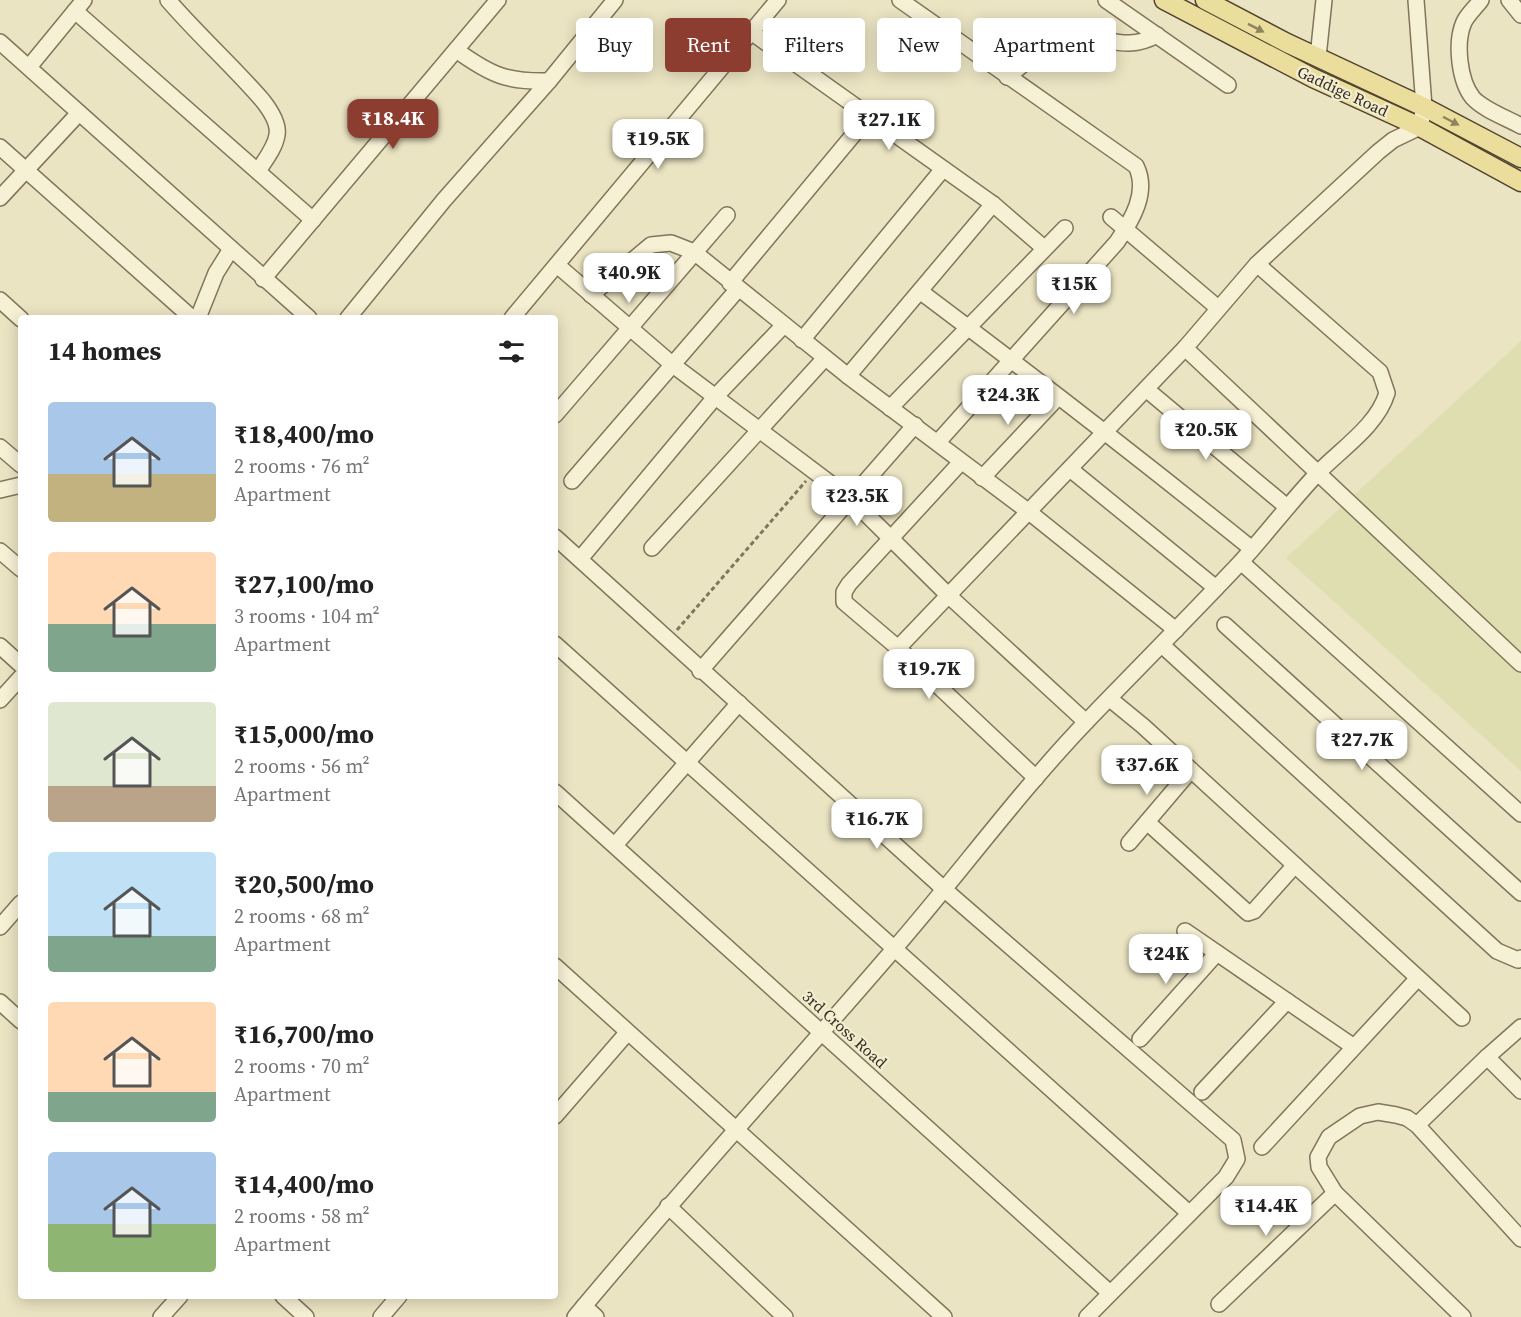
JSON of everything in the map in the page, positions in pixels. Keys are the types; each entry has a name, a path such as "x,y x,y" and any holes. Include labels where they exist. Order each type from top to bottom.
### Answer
{"main road":[{"name":"Gaddige Road","path":"1164,0 1312,78 1420,127 1521,182"},
{"name":"Gaddige Road","path":"1205,0 1318,57 1424,106 1521,158"}],"street":[{"path":"168,0 197,34 264,102 276,123 278,134 258,171"},
{"path":"263,279 498,0"},
{"path":"350,315 444,200 549,81 615,0"},
{"path":"778,0 751,32 993,204 1044,248"},
{"path":"900,0 1136,166 1142,177 1141,191 1125,230 938,442"},
{"path":"1106,0 1228,85"},
{"path":"1318,57 1324,0"},
{"path":"898,648 1185,348 1257,264 1378,152 1393,140 1420,127 1424,106 1416,0"},
{"path":"1481,0 1465,21 1461,35 1461,65 1467,86 1474,99 1521,126"},
{"path":"1509,0 1521,15"},
{"path":"28,67 80,5 258,171 314,220"},
{"path":"1008,77 1052,44 1071,38 1136,45 1158,35"},
{"path":"0,42 305,315"},
{"path":"456,50 498,77 518,82 549,81"},
{"path":"514,315 718,72"},
{"path":"0,198 79,113"},
{"path":"572,481 673,364 869,116"},
{"path":"0,147 189,315"},
{"path":"802,339 943,169"},
{"path":"848,376 993,204"},
{"path":"558,412 727,215"},
{"path":"1110,217 1218,308"},
{"path":"890,408 1065,228"},
{"path":"591,295 651,245 671,243 694,252 825,358 1029,512 1176,630"},
{"path":"199,315 216,273 231,249"},
{"path":"597,1317 580,1312 668,1206 945,890 1036,778 1086,722 1241,562 1319,472 1378,414 1387,393 1380,372 1257,264"},
{"path":"556,265 673,364 851,499 893,537 948,595 1086,722"},
{"path":"921,292 1106,431 1252,549"},
{"path":"0,300 18,316"},
{"path":"580,559 716,396 784,325"},
{"path":"1185,348 1521,664"},
{"path":"652,548 825,358"},
{"path":"1146,389 1287,507"},
{"path":"982,478 1058,397"},
{"path":"700,670 915,425"},
{"path":"0,447 18,462"},
{"path":"961,462 849,584 843,597 849,609 898,648 1036,778"},
{"path":"1070,469 1216,588"},
{"path":"0,490 18,486"},
{"path":"558,540 945,890 1233,1140 1237,1159 1233,1167 1088,1317"},
{"path":"0,551 18,566"},
{"path":"1241,562 1521,813"},
{"path":"1225,625 1521,893"},
{"path":"0,646 18,663"},
{"path":"1162,646 1497,951 1518,960 1521,958"},
{"path":"558,647 1189,1213"},
{"path":"0,700 18,680"},
{"path":"1110,699 1462,1018"},
{"path":"615,845 739,703"},
{"path":"1128,843 1191,770"},
{"name":"3rd Cross Road","path":"558,795 1110,1293"},
{"path":"1147,822 1248,913 1254,911 1295,866"},
{"path":"0,927 18,906"},
{"path":"1185,930 1354,1047"},
{"path":"1140,1039 1217,953"},
{"path":"558,970 944,1317"},
{"path":"1262,1147 1418,978"},
{"path":"1202,1092 1287,1001"},
{"path":"0,1002 18,1019"},
{"path":"1417,1125 1521,1027"},
{"path":"558,1113 627,1033"},
{"path":"1487,1057 1521,1091"},
{"path":"1463,1317 1335,1193 1319,1167 1318,1157 1329,1137 1360,1116 1378,1112 1407,1118 1417,1125 1521,1239"},
{"path":"1220,1304 1335,1193"},
{"path":"668,1206 785,1317"},
{"path":"161,1317 177,1299"},
{"path":"286,1299 306,1317"},
{"path":"381,1317 396,1299"}],"path":[{"path":"669,639 814,473"}],"green space":[{"path":"1521,341 1521,771 1286,558"}]}
